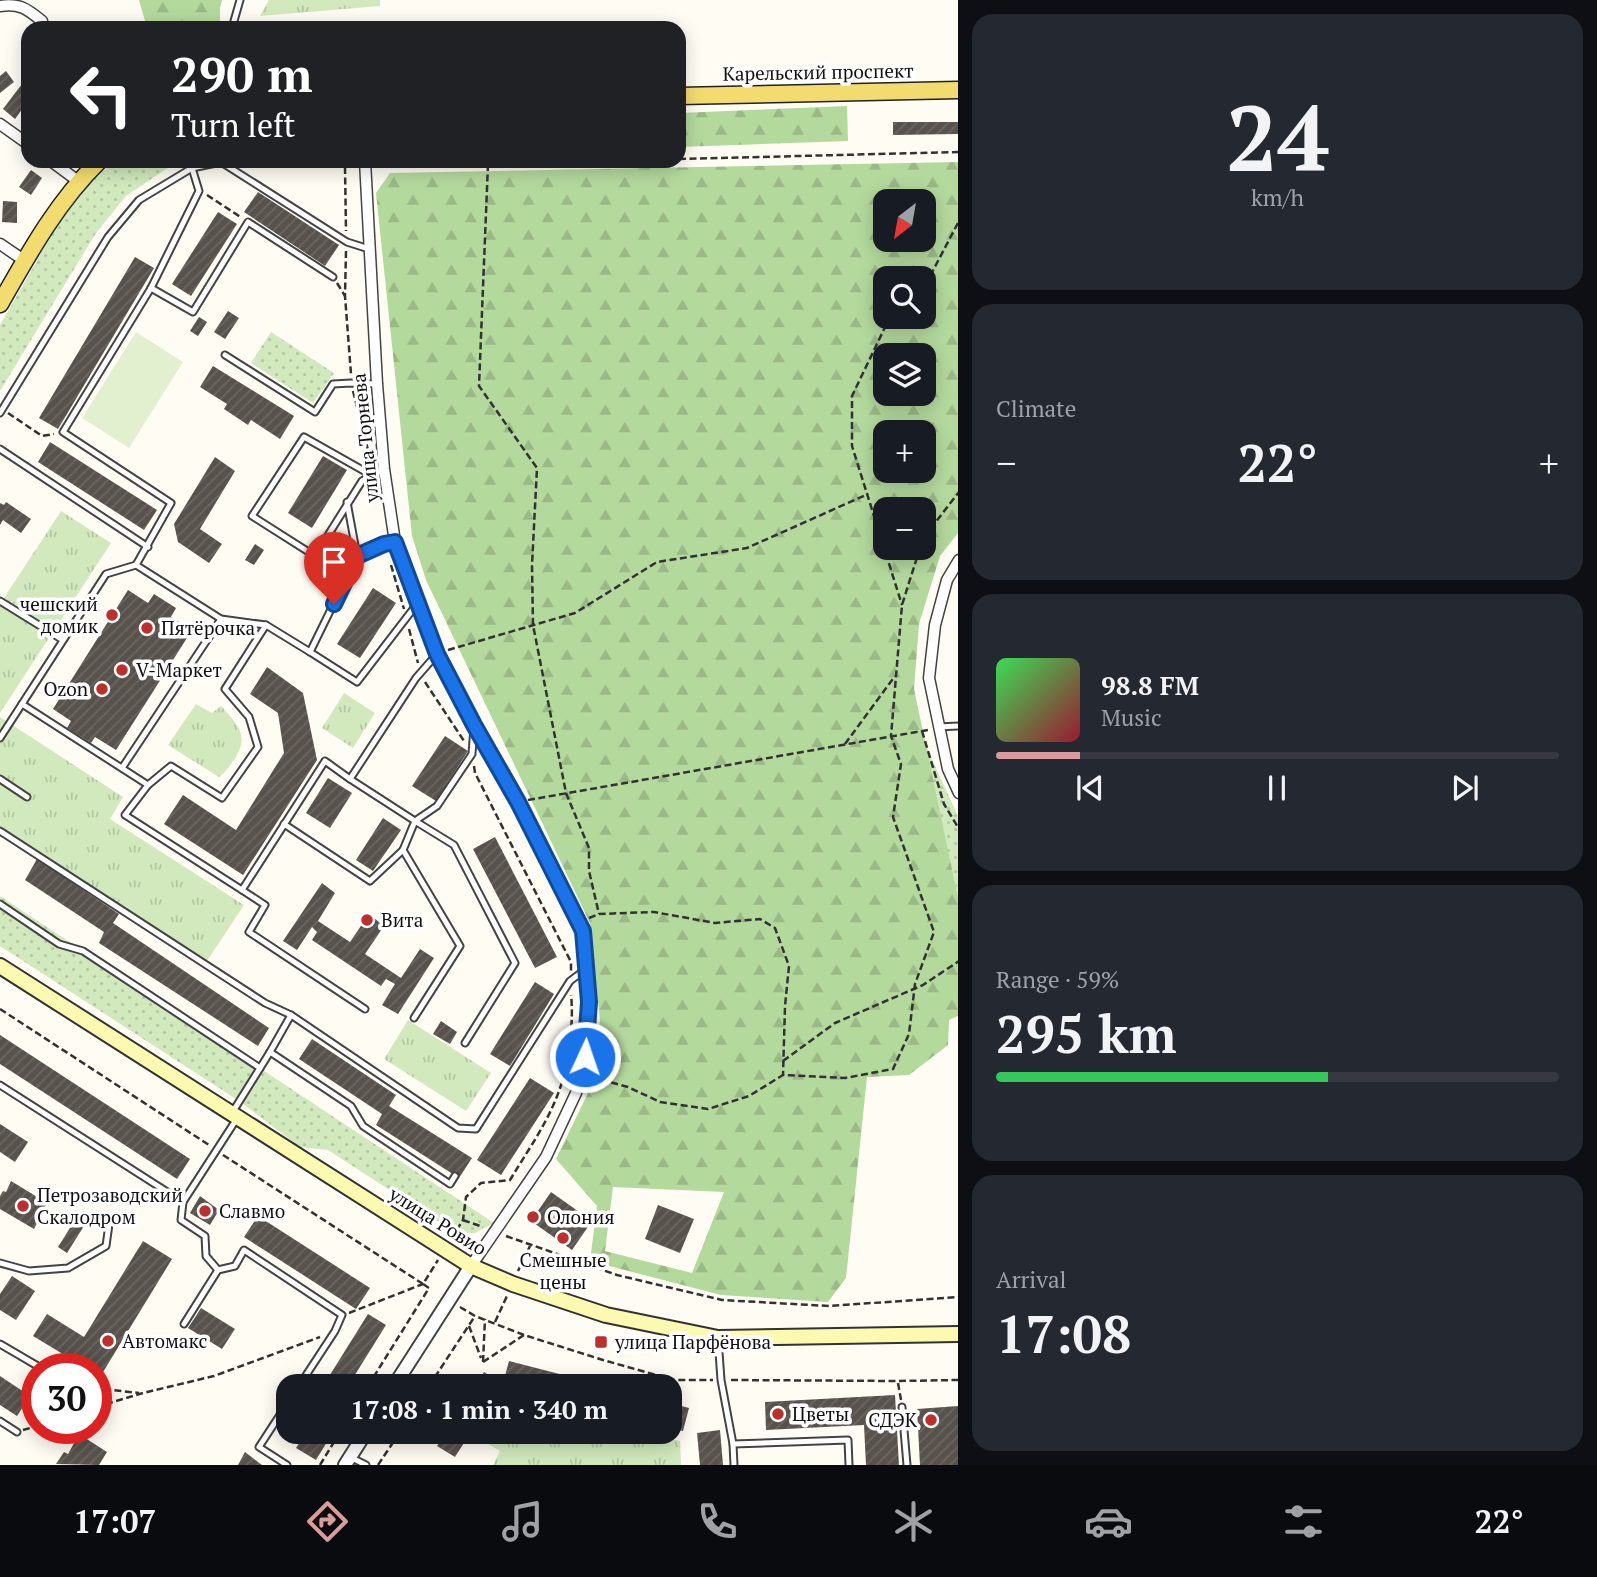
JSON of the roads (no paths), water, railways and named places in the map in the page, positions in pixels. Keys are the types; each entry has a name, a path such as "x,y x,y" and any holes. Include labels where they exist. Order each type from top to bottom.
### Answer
{"main road":[{"name":"Карельский проспект","path":"686,96 958,90"},
{"path":"0,303 51,218 78,181 92,168"},
{"name":"улица Ровио","path":"0,965 471,1266 513,1284 606,1315 718,1338 958,1334"}],"street":[{"path":"0,6 11,4 27,9 42,21"},
{"path":"0,124 21,139"},
{"path":"60,168 78,181"},
{"name":"улица Торнева","path":"365,168 377,384 384,469 395,542 437,654 518,802 583,931 589,1002 585,1057 576,1093 546,1157 471,1266"},
{"path":"0,244 24,261"},
{"path":"958,560 947,580 935,625 929,678 948,769 958,793"},
{"path":"402,1374 471,1266"},
{"path":"347,1461 358,1444"}],"lane":[{"path":"234,21 240,0"},
{"path":"0,738 106,574 136,565 171,503 63,432 151,288 199,191 192,168 139,201 108,237 1,412"},
{"path":"230,168 347,242 369,249"},
{"path":"151,288 193,312 248,222 333,277"},
{"path":"225,355 314,412 333,384 377,384"},
{"path":"373,476 303,437 252,516 315,556 362,481 373,476 384,469"},
{"path":"0,449 148,547"},
{"path":"310,652 357,556 347,502"},
{"path":"357,556 395,542"},
{"path":"136,565 221,620 266,625 356,682 418,604"},
{"path":"0,601 62,640"},
{"path":"122,768 221,620"},
{"path":"266,625 225,689 249,717 258,747 222,798 171,766 148,785 125,815 265,905 249,932 365,1009"},
{"path":"350,779 416,678 437,654"},
{"path":"22,704 148,785"},
{"path":"284,824 370,881 403,850 415,821 437,806 472,754 474,725"},
{"path":"938,727 958,726"},
{"path":"242,890 325,761 454,845 515,963 465,1043"},
{"path":"0,779 27,797"},
{"path":"0,831 265,1003 291,1015 458,1128 476,1129 570,981 586,969"},
{"path":"403,850 460,946 414,1018"},
{"path":"0,904 60,944 83,951 260,1068"},
{"path":"218,1270 206,1256 205,1236 181,1220 183,1202 291,1015"},
{"path":"270,1052 351,1106 363,1126 450,1184 455,1176"},
{"path":"0,1085 183,1202"},
{"path":"0,1263 29,1271 68,1268 106,1246 110,1217"},
{"path":"184,1324 218,1270 235,1266 244,1250 342,1315 335,1331 307,1374"},
{"path":"718,1338 721,1380 733,1444 734,1465"},
{"path":"0,1344 21,1356"},
{"path":"902,1407 907,1465"},
{"path":"0,1421 17,1432"},
{"path":"276,1421 259,1447 286,1465"},
{"path":"733,1444 848,1440 849,1465"},
{"path":"347,1461 366,1465"}],"place":[{"name":"чешский домик","path":"112,615"},
{"name":"Пятёрочка","path":"147,628"},
{"name":"V-Маркет","path":"122,670"},
{"name":"Ozon","path":"102,689"},
{"name":"Вита","path":"367,920"},
{"name":"Петрозаводский Скалодром","path":"23,1206"},
{"name":"Славмо","path":"205,1211"},
{"name":"Олония","path":"533,1217"},
{"name":"Смешные цены","path":"563,1238"},
{"name":"Автомакс","path":"108,1341"},
{"name":"улица Парфёнова","path":"601,1342"},
{"name":"Цветы","path":"778,1414"},
{"name":"СДЭК","path":"931,1420"}]}
